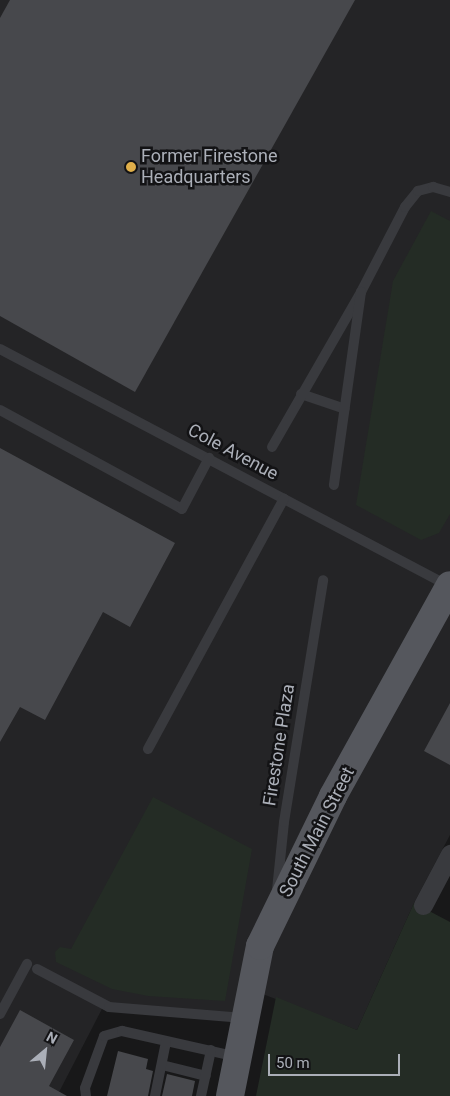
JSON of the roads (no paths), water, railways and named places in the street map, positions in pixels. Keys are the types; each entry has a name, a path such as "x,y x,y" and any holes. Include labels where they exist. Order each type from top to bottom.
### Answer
{"main road":[{"name":"South Main Street","path":"230,1096 260,946 333,796 450,586"}],"street":[{"path":"423,905 450,854"}],"lane":[{"path":"272,447 361,292 405,208 418,191 433,187 450,192"},
{"path":"334,486 361,292"},
{"name":"Cole Avenue","path":"0,349 450,586"},
{"path":"301,394 345,409"},
{"path":"0,410 182,509 208,458"},
{"path":"148,749 284,498"},
{"name":"Firestone Plaza","path":"275,916 284,822 323,580"},
{"path":"0,1014 27,964"},
{"path":"37,969 109,1007 246,1018"},
{"path":"86,1096 85,1088 104,1036 122,1031 238,1057"},
{"path":"157,1091 166,1042"},
{"path":"201,1096 211,1050"},
{"path":"162,1065 206,1076"}],"place":[{"name":"Former Firestone Headquarters","path":"131,167"}]}
